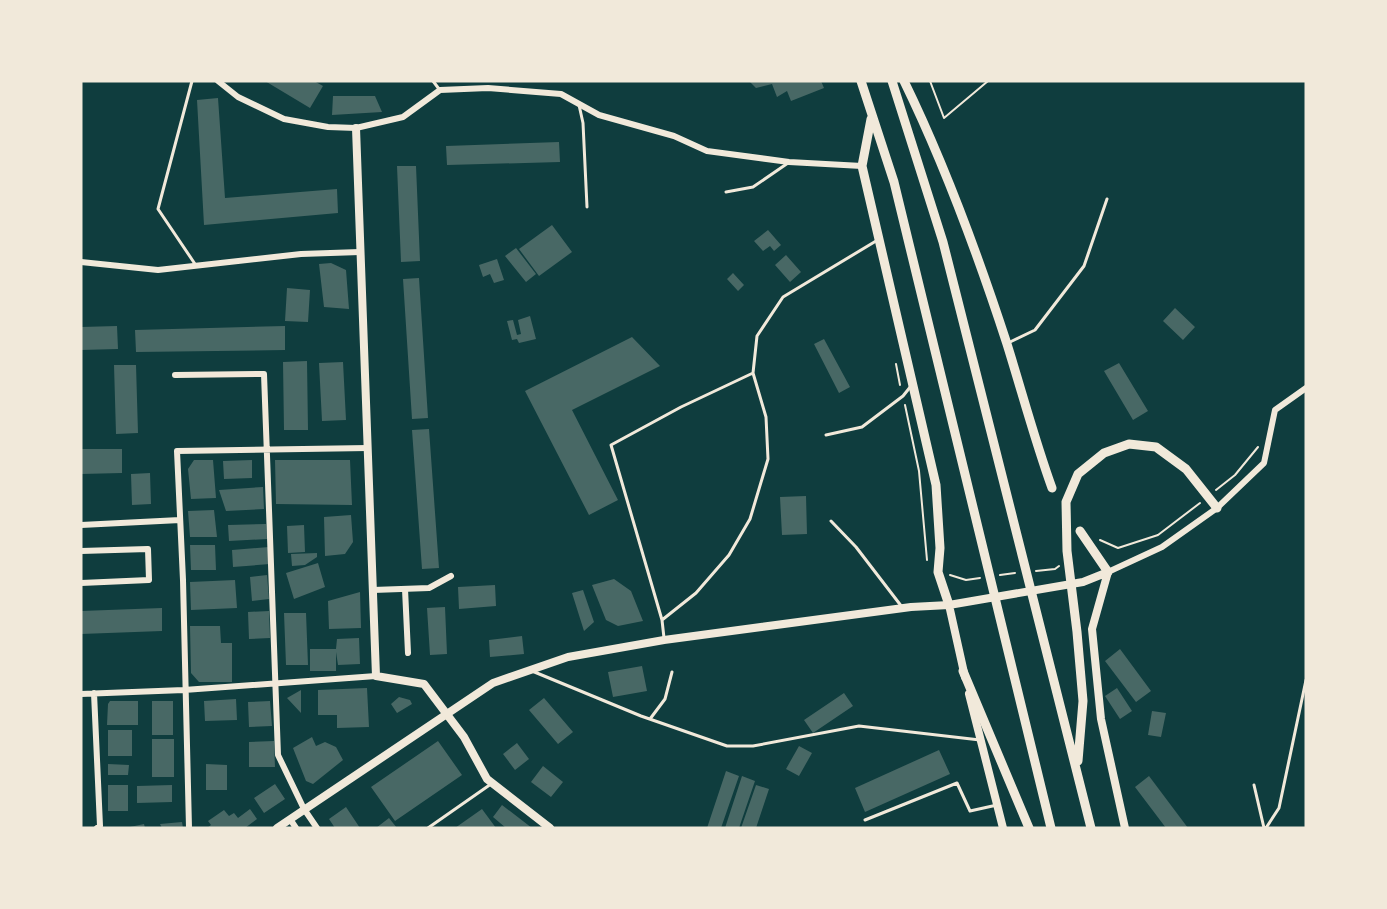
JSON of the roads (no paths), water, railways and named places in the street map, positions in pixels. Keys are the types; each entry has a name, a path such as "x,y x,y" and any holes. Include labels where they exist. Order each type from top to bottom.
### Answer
{"highway":[{"path":"861,81 894,182 992,575 1051,828"},
{"path":"892,81 944,242 1091,828"},
{"path":"904,81 969,233 1052,488"},
{"path":"872,116 862,166 936,485 940,548 938,572 949,605"},
{"path":"1078,769 1083,701 1077,632 1066,551 1066,502 1078,474 1104,453 1129,444 1156,447 1186,469 1218,508"},
{"path":"1080,531 1108,572"},
{"path":"963,671 1029,828"}],"street":[{"path":"218,81 238,97 284,119 328,127 356,128 403,117 440,90 488,88 561,93 599,115 674,136 706,151 789,162 862,166"},
{"path":"910,94 911,81"},
{"path":"356,128 376,676"},
{"path":"81,262 158,270 301,254 360,252"},
{"path":"175,375 264,374 278,755 304,809 317,828"},
{"path":"277,828 493,683 568,657 664,640 903,608 949,605 1083,582 1108,572 1162,547 1218,508 1264,463 1275,410 1306,388"},
{"path":"189,828 177,451 368,448"},
{"path":"81,525 180,520"},
{"path":"81,551 148,549 149,579 81,583"},
{"path":"1108,572 1092,629 1101,719 1125,828"},
{"path":"373,590 429,588 451,576"},
{"path":"405,589 408,653"},
{"path":"949,605 963,671 1003,828"},
{"path":"81,694 184,690 376,676 424,684 464,737 487,779 550,828"},
{"path":"93,693 99,827"},
{"path":"290,819 296,828"}],"lane":[{"path":"192,81 158,209 197,267"},
{"path":"433,81 440,90"},
{"path":"579,105 583,123 587,207"},
{"path":"726,192 753,187 789,162"},
{"path":"1006,344 1035,330 1084,266 1107,199"},
{"path":"662,620 696,593 729,555 750,519 768,459 766,417 753,373 757,336 783,297 879,239"},
{"path":"664,640 662,620 611,445 681,407 753,373"},
{"path":"826,435 862,428 903,396 912,385"},
{"path":"831,521 856,547 903,608"},
{"path":"531,671 650,719 727,746 753,746 859,726 981,740"},
{"path":"650,719 665,699 672,672"},
{"path":"1265,828 1279,808 1306,680"},
{"path":"428,828 492,783"},
{"path":"865,820 957,783 970,811 997,805"},
{"path":"1254,785 1265,828"}]}
